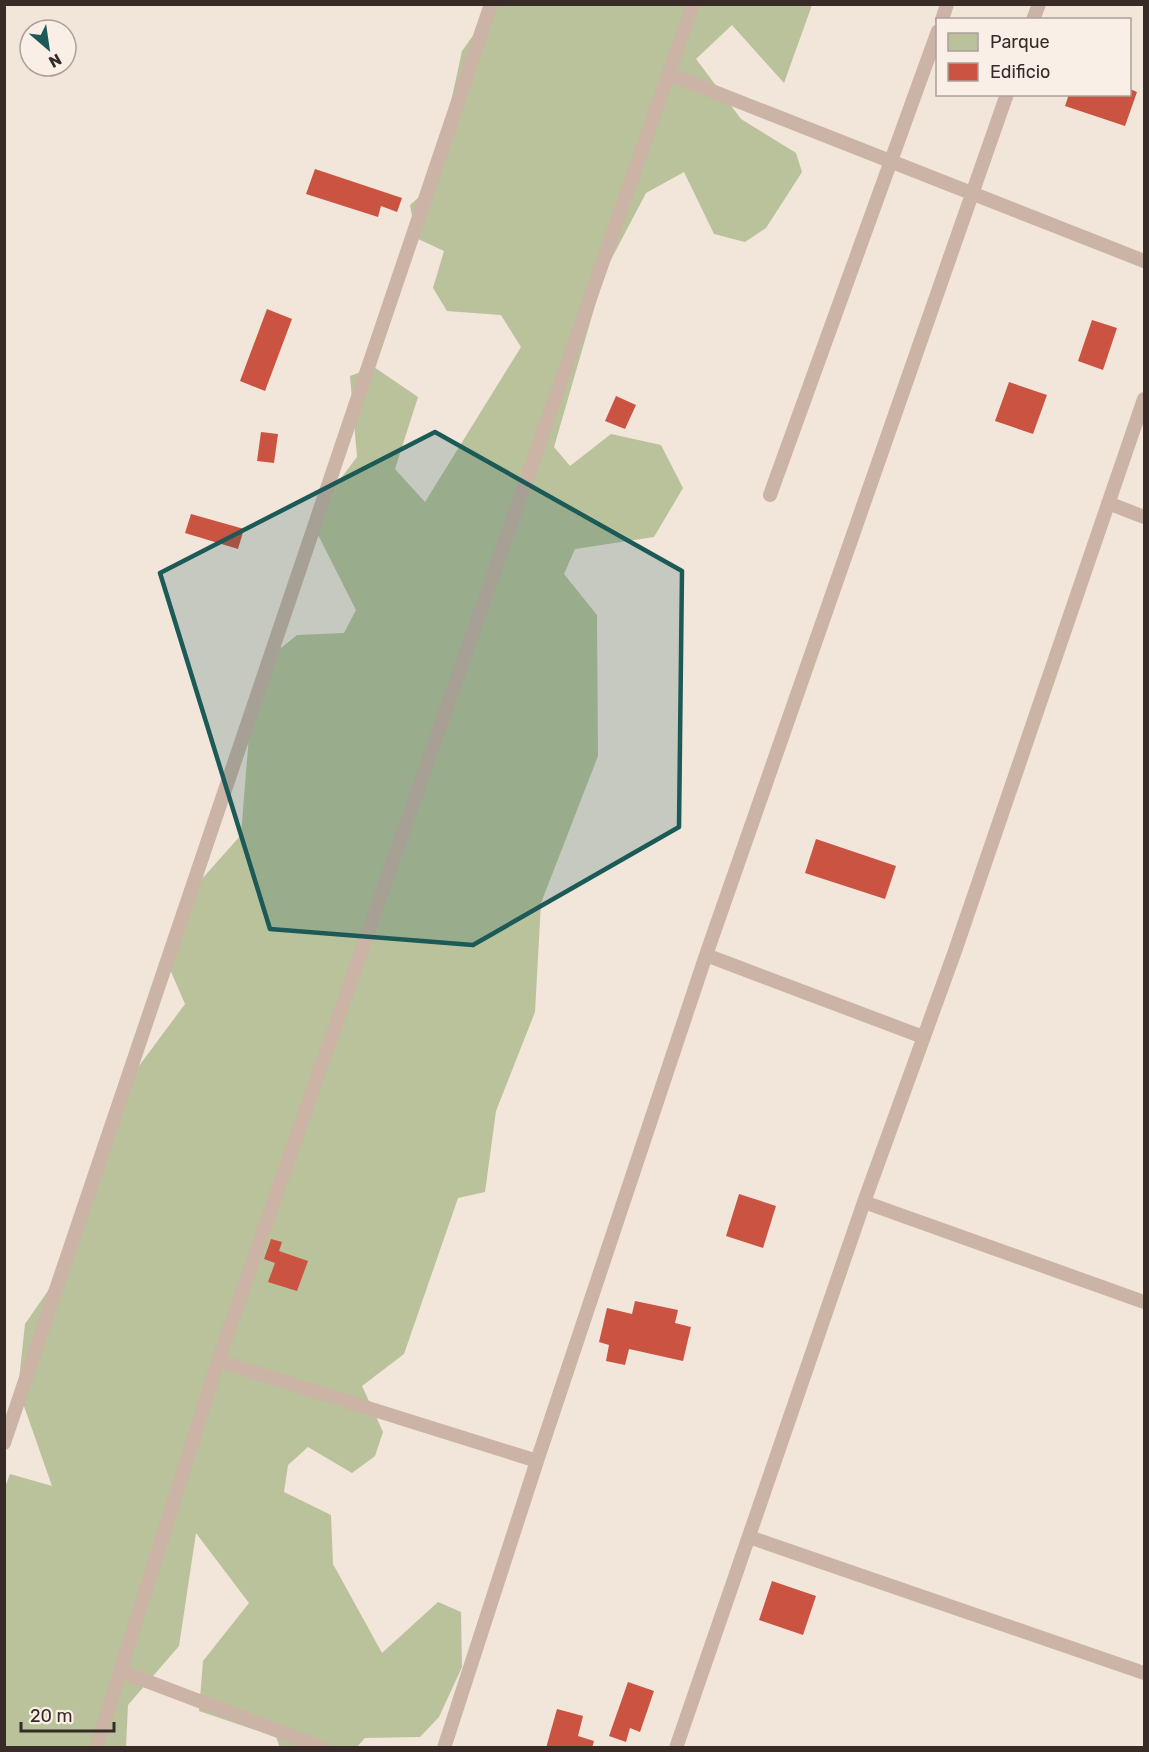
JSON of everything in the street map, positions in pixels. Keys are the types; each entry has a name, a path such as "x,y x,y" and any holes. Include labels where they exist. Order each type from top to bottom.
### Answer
{"lane":[{"path":"4,1443 491,4"},
{"path":"96,1748 218,1361 693,4"},
{"path":"770,495 936,37"},
{"path":"669,74 1144,261"},
{"path":"445,1747 537,1461 706,955 1006,96"},
{"path":"676,1748 864,1202 959,939 1144,399"},
{"path":"1108,503 1144,518"},
{"path":"706,955 923,1037"},
{"path":"864,1202 1144,1302"},
{"path":"218,1361 537,1461"},
{"path":"749,1537 1144,1673"},
{"path":"120,1671 323,1748"}],"highlighted area":[{"path":"435,432 682,571 679,827 473,945 270,929 160,573"}],"green space":[{"path":"491,5 812,5 784,83 732,25 696,59 741,119 796,153 802,172 766,228 745,242 714,234 684,172 646,193 605,271 554,447 570,466 611,434 661,445 683,488 654,537 575,549 564,574 597,615 598,756 541,903 535,1012 496,1111 485,1192 458,1198 404,1354 362,1386 383,1432 375,1456 352,1473 308,1447 288,1465 284,1492 331,1515 333,1564 382,1653 438,1602 461,1612 462,1667 439,1717 420,1737 365,1738 357,1747 280,1748 276,1737 199,1711 203,1661 249,1603 196,1533 179,1646 128,1705 126,1747 5,1748 5,1487 10,1474 52,1486 18,1389 25,1324 52,1285 113,1101 185,1004 169,967 184,899 241,835 252,698 276,652 297,635 344,633 356,610 310,519 357,457 350,376 374,367 418,397 395,469 425,502 521,347 501,315 447,311 433,288 444,251 416,238 410,205 433,185 462,51 492,9"}],"building":[{"path":"1131,89 1137,92 1125,126 1065,106 1068,96 1131,96"},
{"path":"315,169 402,198 397,212 381,206 378,217 306,194"},
{"path":"267,309 292,319 265,391 240,381"},
{"path":"1092,320 1117,328 1103,370 1078,361"},
{"path":"1009,382 1047,395 1033,434 995,421"},
{"path":"616,396 636,405 625,429 605,421"},
{"path":"261,432 278,434 274,463 257,461"},
{"path":"191,514 244,529 238,549 185,533"},
{"path":"816,839 896,866 885,899 805,873"},
{"path":"739,1194 776,1206 763,1248 726,1236"},
{"path":"271,1239 282,1242 279,1251 308,1261 297,1291 268,1282 275,1263 264,1259"},
{"path":"635,1301 678,1310 675,1323 691,1327 683,1361 629,1349 625,1365 606,1361 609,1345 599,1342 607,1308 632,1314"},
{"path":"772,1581 816,1596 803,1635 759,1620"},
{"path":"628,1682 654,1691 640,1732 630,1728 626,1742 609,1736"},
{"path":"557,1709 583,1716 578,1736 594,1741 592,1748 546,1748"}]}
